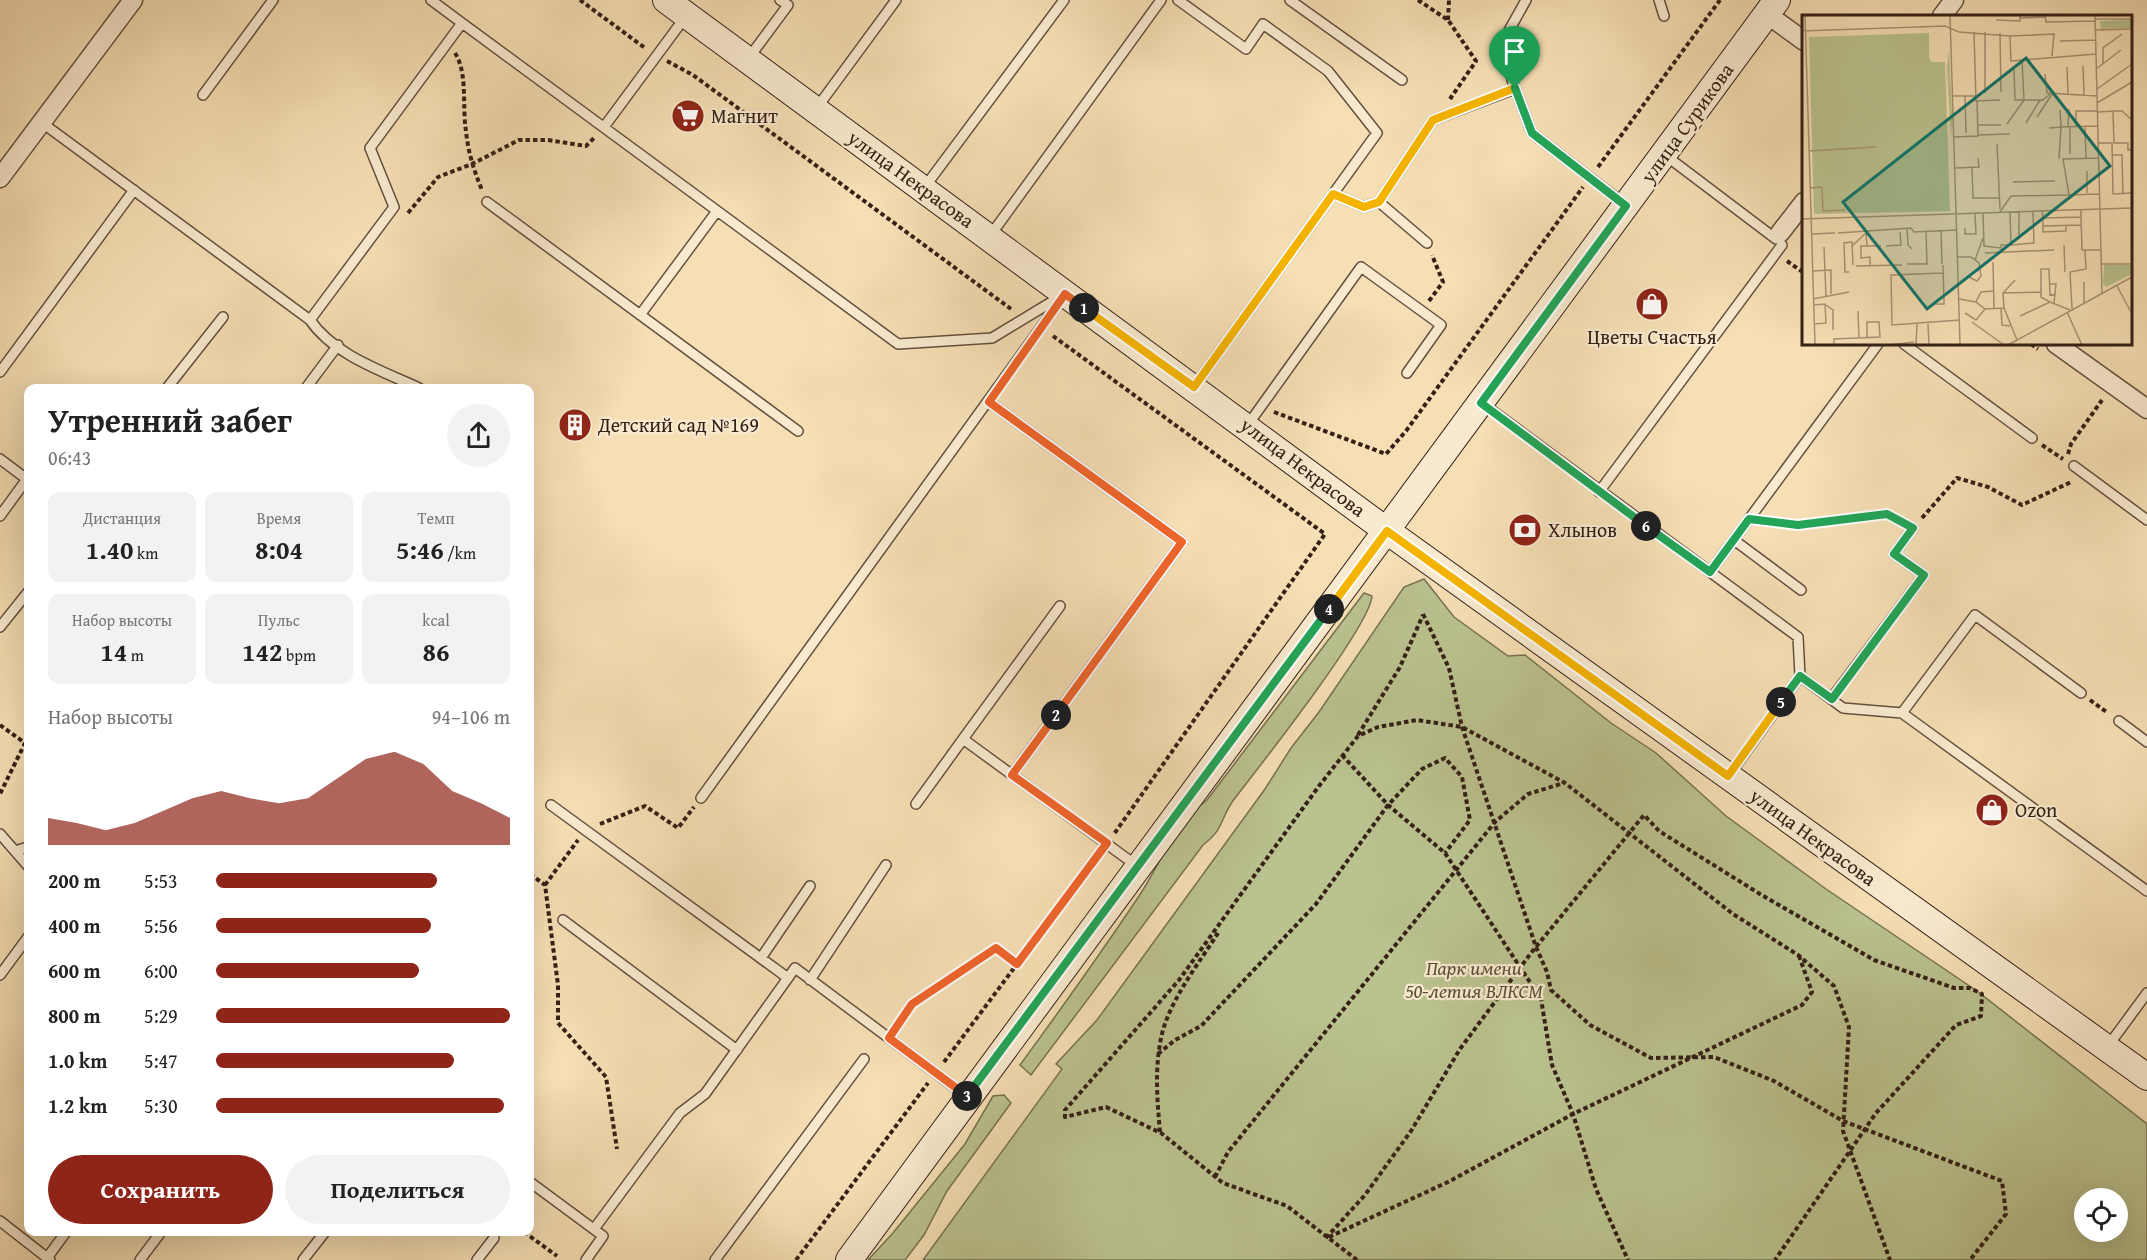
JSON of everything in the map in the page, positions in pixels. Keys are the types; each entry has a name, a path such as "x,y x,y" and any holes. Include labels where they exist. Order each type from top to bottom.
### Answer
{"street":[{"path":"0,178 133,0"},
{"name":"улица Некрасова","path":"666,0 1194,387 1254,416 1387,531 2147,1077"},
{"path":"1943,15 1954,0"},
{"path":"1772,7 1802,40"},
{"name":"улица Сурикова","path":"849,1260 1772,7"},
{"path":"1779,242 1802,204"},
{"path":"2057,345 2147,409"}],"lane":[{"path":"203,95 273,0"},
{"path":"431,0 898,344 992,338 1065,294"},
{"path":"816,109 897,0"},
{"path":"924,188 1064,0"},
{"path":"990,236 1161,0"},
{"path":"1178,0 1246,49 1263,24 1328,71 1377,134 1194,387"},
{"path":"1290,0 1402,80"},
{"path":"1526,0 1506,36 1515,88 1532,133 1626,206"},
{"path":"1659,0 1664,16"},
{"path":"748,60 786,2"},
{"path":"604,128 687,15"},
{"path":"310,320 394,207 370,148 462,23"},
{"path":"1333,194 1364,207 1379,202 1433,120 1515,88"},
{"path":"41,122 310,320 317,330 361,362 410,384"},
{"path":"1599,492 1779,242 1664,154"},
{"path":"0,372 134,190"},
{"path":"487,202 798,431"},
{"path":"1379,202 1427,243"},
{"path":"640,315 717,211"},
{"path":"1254,416 1360,267 1441,325 1407,373"},
{"path":"701,798 1065,294"},
{"path":"170,384 223,318"},
{"path":"309,384 338,345"},
{"path":"1710,572 1877,345"},
{"path":"1905,345 2032,438"},
{"path":"989,402 1182,542 1012,775"},
{"path":"1481,403 1798,637 1800,676 1728,776"},
{"path":"0,459 24,476"},
{"path":"2074,466 2147,520"},
{"path":"0,516 24,484"},
{"path":"1832,699 1924,575 1894,554 1913,528"},
{"path":"1734,540 1801,590"},
{"path":"0,627 24,597"},
{"path":"916,804 1060,606"},
{"path":"1902,714 1975,615 2081,693"},
{"path":"1800,676 1843,708 1902,714 2147,891"},
{"path":"2118,721 2147,742"},
{"path":"963,739 1139,868"},
{"path":"551,805 788,978"},
{"path":"0,834 24,861"},
{"path":"15,851 24,848"},
{"path":"810,980 886,865"},
{"path":"760,958 810,886"},
{"path":"563,920 737,1050"},
{"path":"0,975 24,942"},
{"path":"594,1229 680,1113 705,1094 795,968 968,1097"},
{"path":"2107,1048 2147,993"},
{"path":"715,1260 864,1059"},
{"path":"534,1185 603,1236 586,1260"},
{"path":"0,1221 49,1259 63,1236"},
{"path":"140,1260 158,1236"},
{"path":"303,1260 322,1236"},
{"path":"477,1260 494,1238"}],"path":[{"path":"580,0 657,56 693,75 1010,308 1027,317"},
{"path":"1418,0 1448,20 1476,60 1433,120"},
{"path":"1448,20 1449,0"},
{"path":"1254,416 1386,454 1406,431 1720,0"},
{"path":"448,42 461,62 466,131 472,164 487,202"},
{"path":"426,189 438,177 472,164 519,140 548,140 578,145"},
{"path":"1779,242 1802,272"},
{"path":"1427,243 1443,282 1429,302"},
{"path":"796,1260 1107,843 1325,534 1042,327"},
{"path":"2032,438 2066,461 2072,444 2103,398 2112,405"},
{"path":"1749,519 1798,525 1887,514 1913,528 1957,478 1988,487 2022,505 2085,475"},
{"path":"1357,1260 1287,1206 1223,1183 1161,1132 1106,1107 1065,1117 1065,1110 1179,980 1358,736 1400,667 1423,614 1449,668 1462,727 1536,947 1547,972 1551,990 1590,1025 1651,1058 1714,1057 1774,1081 1844,1121 2002,1181 2006,1214 1970,1260"},
{"path":"2081,693 2118,721"},
{"path":"1358,736 1378,727 1417,720 1462,727 1565,783 1733,914 1798,955 1834,986 1850,1027 1843,1131 1890,1260"},
{"path":"0,725 24,742"},
{"path":"0,794 24,745"},
{"path":"1342,755 1388,805 1445,853 1541,999 1552,1065 1573,1114 1596,1189 1628,1260"},
{"path":"1158,1054 1175,1040 1201,1026 1316,904 1388,805 1422,769 1445,758 1462,777 1470,820 1445,853"},
{"path":"1215,1177 1228,1152 1495,822 1528,794 1565,783"},
{"path":"619,816 645,806 678,828 701,798"},
{"path":"1326,1238 1365,1195 1411,1131 1460,1049 1521,966 1644,815 1659,831 1760,894 1874,960 1954,988 1970,988 1982,994 1981,1016 1956,1025 1935,1046 1865,1130 1775,1260"},
{"path":"544,885 585,830"},
{"path":"534,877 544,885 558,985 558,1023 606,1077 617,1149"},
{"path":"1161,1132 1156,1092 1158,1054 1164,1028 1175,1004 1229,914"},
{"path":"889,1038 912,1004 996,948 1017,964"},
{"path":"1326,1238 1448,1182 1573,1114 1802,1005 1812,992 1798,955"},
{"path":"530,1236 557,1256"}],"green space":[{"name":"Парк имени 50-летия ВЛКСМ","path":"1424,579 1454,617 1508,656 1525,655 1611,723 1656,753 1726,816 1826,889 1977,991 2147,1124 2147,1260 923,1260 1062,1069 1056,1064 1097,1020 1319,712 1404,587"},
{"path":"1364,593 1372,596 1366,612 1334,666 1232,802 1215,834 1203,845 1031,1075 1020,1065 1139,896 1176,832 1207,800"},
{"path":"1004,1095 1011,1103 947,1191 924,1235 905,1260 868,1260 893,1233 965,1144 993,1096"}],"place":[{"name":"Магнит","path":"688,116"},
{"name":"Цветы Счастья","path":"1652,304"},
{"name":"Детский сад №169","path":"575,425"},
{"name":"Хлынов","path":"1525,530"},
{"name":"Ozon","path":"1992,810"}],"route":[{"path":"1515,88 1532,133 1626,206 1481,403 1710,572 1749,519 1798,525 1887,514 1913,528 1894,554 1924,575 1832,699 1800,676 1728,776 1387,531 968,1097 889,1038 912,1004 996,948 1017,964 1107,843 1012,775 1182,542 989,402 1065,294 1194,387 1333,194 1364,207 1379,202 1433,120 1482,103 1515,88"}]}
